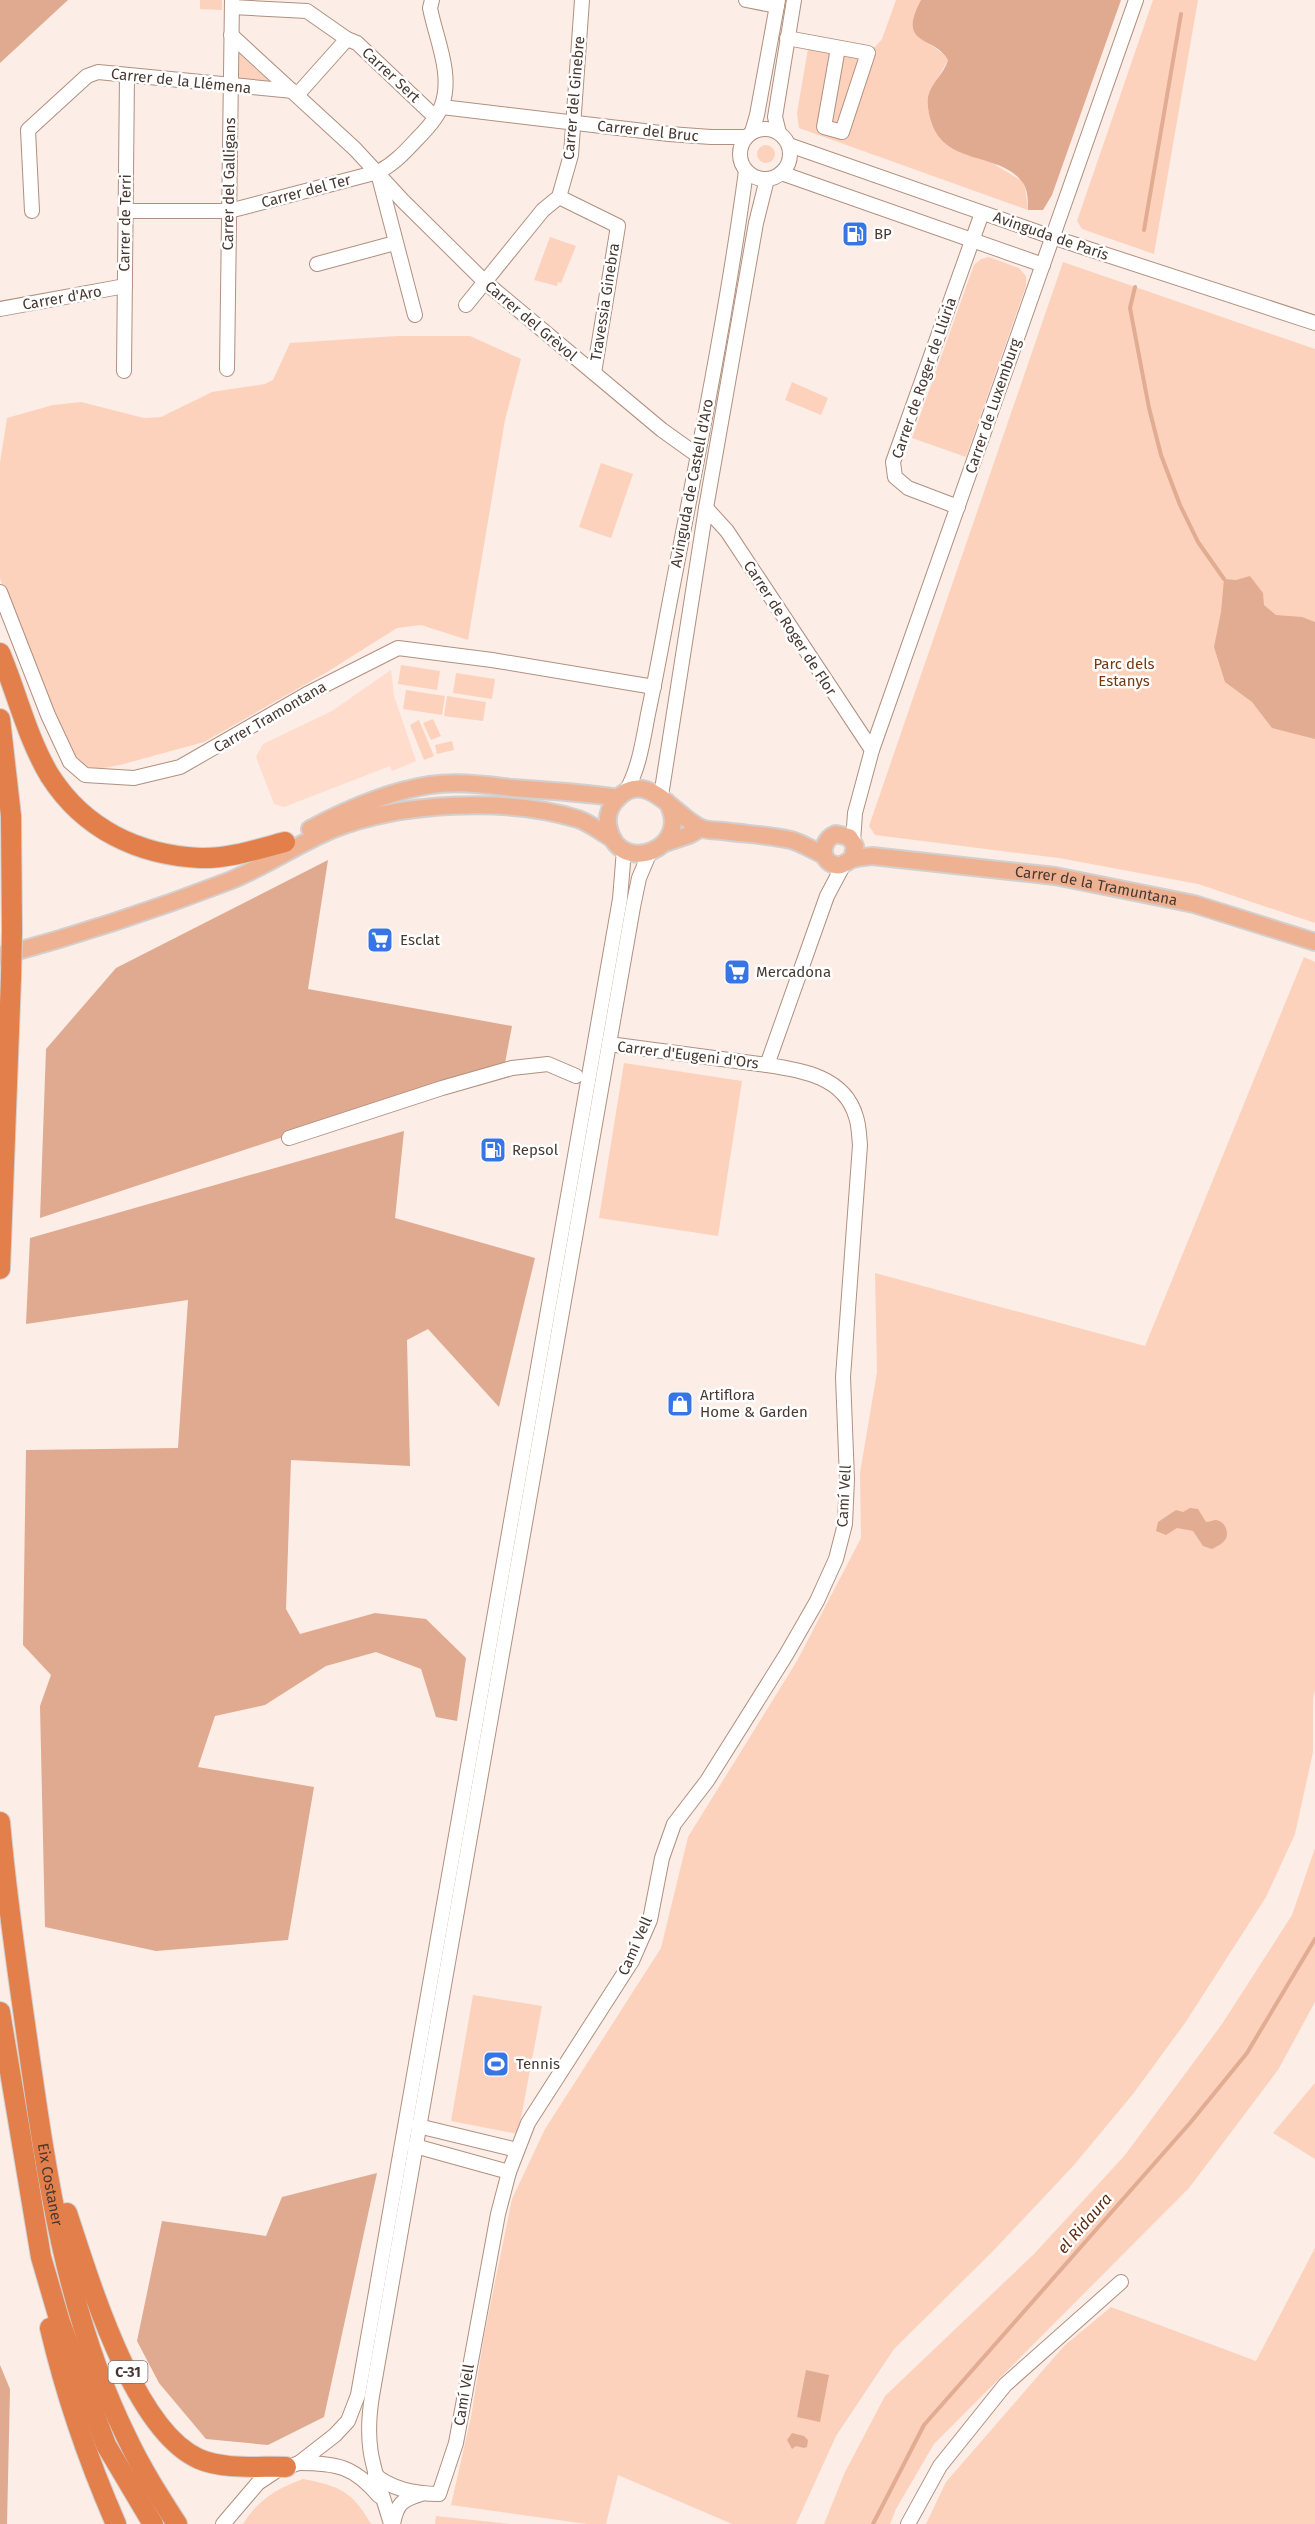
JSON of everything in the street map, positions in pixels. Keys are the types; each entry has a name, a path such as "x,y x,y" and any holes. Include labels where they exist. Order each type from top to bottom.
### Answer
{"highway":[{"path":"0,653 32,737 50,776 77,810 113,837 152,851 201,858 249,852 285,842"},
{"path":"0,718 11,816 12,931 0,1269"},
{"name":"Eix Costaner","path":"0,1822 14,1946 51,2187 67,2265 101,2377 126,2437 177,2524"},
{"name":"Eix Costaner","path":"0,2012 41,2258 73,2362 106,2445 153,2524"},
{"name":"C-31","path":"51,2187 67,2212 102,2320 142,2399 162,2430 181,2447 200,2459 242,2466 293,2465"},
{"path":"41,2258 38,2276 60,2375 92,2470 116,2524"}],"main road":[{"path":"0,956 150,912 234,879 331,830 367,818 414,808 479,805 547,813 580,820 639,854 650,852 701,828 664,799 644,789 622,795 467,783 429,785 387,796 333,817 285,842 234,879"},
{"path":"619,844 609,831 608,818 612,805 622,795"},
{"path":"664,799 671,810 673,823 665,843"},
{"name":"Carrer de la Tramuntana","path":"701,828 792,840 826,857 834,864 846,847 872,856 1055,876 1194,903 1315,942"},
{"path":"792,840 846,847"}],"street":[{"path":"415,315 378,172 391,165 439,112 445,83 444,67 430,8 432,0"},
{"name":"Carrer del Ginebre","path":"559,197 571,155 582,0"},
{"path":"746,0 777,3 757,115 749,134 742,143 740,158 746,171 759,179 767,179 781,173 789,160 789,145 779,133 775,117 794,0"},
{"name":"Carrer de Luxemburg","path":"846,847 872,750 1136,0"},
{"path":"232,3 307,11 347,39"},
{"name":"Carrer del Galligans","path":"227,369 232,3"},
{"name":"Carrer de la Llémena","path":"231,35 378,172"},
{"path":"787,38 868,53 842,132 824,127 838,48"},
{"name":"Carrer Sert","path":"295,93 347,39 357,43 439,112"},
{"name":"Carrer de la Llémena","path":"32,211 28,130 87,76 98,72 295,93"},
{"name":"Carrer de Terri","path":"124,371 127,75"},
{"path":"833,75 860,80"},
{"name":"Carrer del Bruc","path":"439,112 711,137 749,134"},
{"path":"749,134 766,128 779,133"},
{"name":"Carrer del Bruc","path":"711,137 727,144 740,158"},
{"name":"Avinguda de París","path":"789,145 1052,237 1315,323"},
{"name":"Avinguda de Castell d'Aro","path":"622,795 630,785 642,744 654,687 740,221 746,171"},
{"name":"Carrer del Ter","path":"126,211 229,211 378,172"},
{"name":"Carrer del Grèvol","path":"378,172 403,201 484,282 662,430 698,456"},
{"name":"Avinguda de París","path":"781,173 1043,265"},
{"name":"Avinguda de Castell d'Aro","path":"664,799 706,508 756,223 767,179"},
{"path":"466,305 543,210 559,197"},
{"name":"Travessia Ginebra","path":"559,197 618,226 594,373"},
{"name":"Carrer de Roger de Llúria","path":"958,507 908,488 895,477 893,462 982,213"},
{"path":"317,264 395,243"},
{"name":"Carrer d'Aro","path":"0,309 125,286"},
{"name":"Carrer de Roger de Flor","path":"706,508 727,531 872,750"},
{"name":"Carrer Tramontana","path":"0,592 48,715 70,762 85,775 134,778 180,767 307,694 398,648 492,660 654,687"},
{"path":"224,2523 258,2484 315,2452 348,2421 358,2395 620,899 619,844"},
{"path":"767,1065 846,847"},
{"path":"392,2524 375,2475 368,2445 368,2423 418,2126 633,907 639,878 650,852"},
{"path":"826,857 827,896"},
{"name":"Carrer d'Eugeni d'Ors","path":"609,1044 767,1065"},
{"path":"289,1138 442,1088 512,1068 548,1064 576,1077"},
{"name":"Camí Vell","path":"392,2524 397,2507 407,2498 422,2494 439,2494 456,2444 498,2214 509,2172 528,2123 632,1961 650,1920 662,1858 674,1824 707,1781 817,1601 836,1559 845,1524 847,1479 843,1377 860,1145 856,1116 844,1095 829,1082 808,1071 767,1065"},
{"path":"418,2126 517,2150"},
{"path":"415,2146 509,2172"},
{"path":"908,2524 940,2466 1005,2385 1121,2282"},
{"path":"293,2465 326,2463 343,2467 356,2473 382,2499"},
{"path":"375,2475 387,2485 422,2494"}],"shaded area":[{"path":"0,0 68,0 0,63"},
{"path":"921,0 1121,0 1052,195 1043,210 1028,210 1026,189 1014,173 962,153 950,147 939,137 930,117 928,97 948,60 942,52 915,33 914,15"},
{"name":"BP","path":"851,221 866,226 858,248 844,243"},
{"path":"1250,576 1263,593 1264,605 1276,615 1302,617 1315,622 1315,739 1272,728 1252,702 1225,682 1214,647 1221,612 1224,579 1236,580"},
{"path":"391,670 394,696 416,761 392,771 390,766 284,807 274,804 256,757 263,744 332,711"},
{"path":"328,860 308,989 512,1026 505,1063 40,1218 46,1049 116,968"},
{"path":"404,1131 395,1218 535,1258 499,1407 428,1329 407,1340 410,1466 291,1460 286,1609 300,1634 375,1613 426,1619 466,1658 457,1721 436,1717 421,1669 376,1652 326,1666 265,1705 215,1716 198,1767 314,1787 288,1940 156,1951 45,1927 40,1706 51,1675 23,1645 26,1450 178,1448 188,1300 26,1324 30,1238"},
{"path":"1190,1508 1198,1509 1206,1522 1216,1520 1222,1523 1227,1531 1224,1541 1212,1549 1203,1546 1193,1531 1177,1528 1166,1535 1156,1531 1158,1522 1176,1510 1183,1512"},
{"path":"377,2173 324,2417 268,2445 206,2439 159,2383 137,2341 162,2221 266,2236 282,2197"},
{"path":"0,2365 10,2389 7,2524 0,2524"},
{"path":"806,2370 829,2375 820,2422 797,2417"},
{"path":"792,2433 804,2436 808,2440 807,2447 796,2446 792,2449 787,2440"}],"green space":[{"path":"200,0 222,0 222,10 200,9"},
{"path":"896,0 921,0 917,9 915,33 948,60 930,92 928,111 997,166 1022,181 1028,210 799,128 797,113 810,37 818,36 875,47 882,39"},
{"path":"1153,0 1198,0 1154,254 1082,229 1077,221"},
{"path":"237,51 274,84 237,80"},
{"path":"762,145 770,145 775,150 773,161 762,163 757,158 757,150"},
{"path":"550,237 576,246 561,283 558,282 557,286 534,280"},
{"path":"989,257 1019,268 1026,276 1026,286 966,457 912,438 974,265 981,259"},
{"name":"Parc dels Estanys","path":"1063,262 1315,349 1315,923 1198,884 1059,858 875,835 869,826"},
{"path":"397,336 470,336 521,359 505,420 468,640 421,625 397,628 327,672 204,742 120,765 98,769 80,765 38,705 0,578 0,463 7,418 53,405 81,402 144,418 161,417 212,392 265,384 273,380 290,343"},
{"path":"792,382 828,398 821,415 785,400"},
{"path":"601,463 633,474 611,538 579,527"},
{"path":"401,665 440,671 437,690 398,684"},
{"path":"456,673 495,679 492,699 453,693"},
{"path":"406,690 445,696 442,715 403,709"},
{"path":"447,696 486,702 483,721 444,716"},
{"path":"433,719 441,736 431,740 423,723"},
{"path":"419,720 434,756 424,760 410,725"},
{"path":"452,741 454,750 437,754 435,745"},
{"path":"1304,957 1315,962 1315,1691 1313,1752 1295,1834 1266,1897 1185,2023 1133,2094 1074,2165 994,2250 894,2349 836,2436 796,2524 732,2524 618,2475 606,2524 587,2524 451,2505 471,2417 485,2331 512,2199 545,2129 661,1948 688,1837 797,1661 861,1538 860,1473 877,1372 875,1273 1145,1346"},
{"path":"624,1063 742,1081 718,1236 599,1218"},
{"path":"1315,1848 1315,2002 1278,2070 1189,2188 934,2444 896,2509 890,2524 824,2524 845,2472 885,2396 1035,2253 1125,2155 1222,2024 1292,1915"},
{"name":"Tennis","path":"473,1995 542,2006 518,2134 451,2121"},
{"path":"1315,2083 1315,2159 1273,2133"},
{"path":"1315,2248 1315,2524 926,2524 946,2482 1064,2346 1111,2307 1256,2361"},
{"path":"303,2479 326,2484 351,2497 371,2524 243,2524 262,2501 284,2487"},
{"path":"436,2516 511,2524 435,2524"}],"waterway":[{"path":"1144,230 1181,14"},
{"path":"1135,287 1130,308 1149,408 1161,455 1180,505 1198,542 1224,579"},
{"name":"el Ridaura","path":"873,2524 924,2425 1190,2123 1247,2053 1315,1939"}],"place":[{"name":"BP","path":"855,234"},
{"name":"Esclat","path":"380,940"},
{"name":"Mercadona","path":"737,972"},
{"name":"Repsol","path":"493,1150"},
{"name":"Artiflora Home & Garden","path":"680,1404"},
{"name":"Tennis","path":"496,2064"}]}
